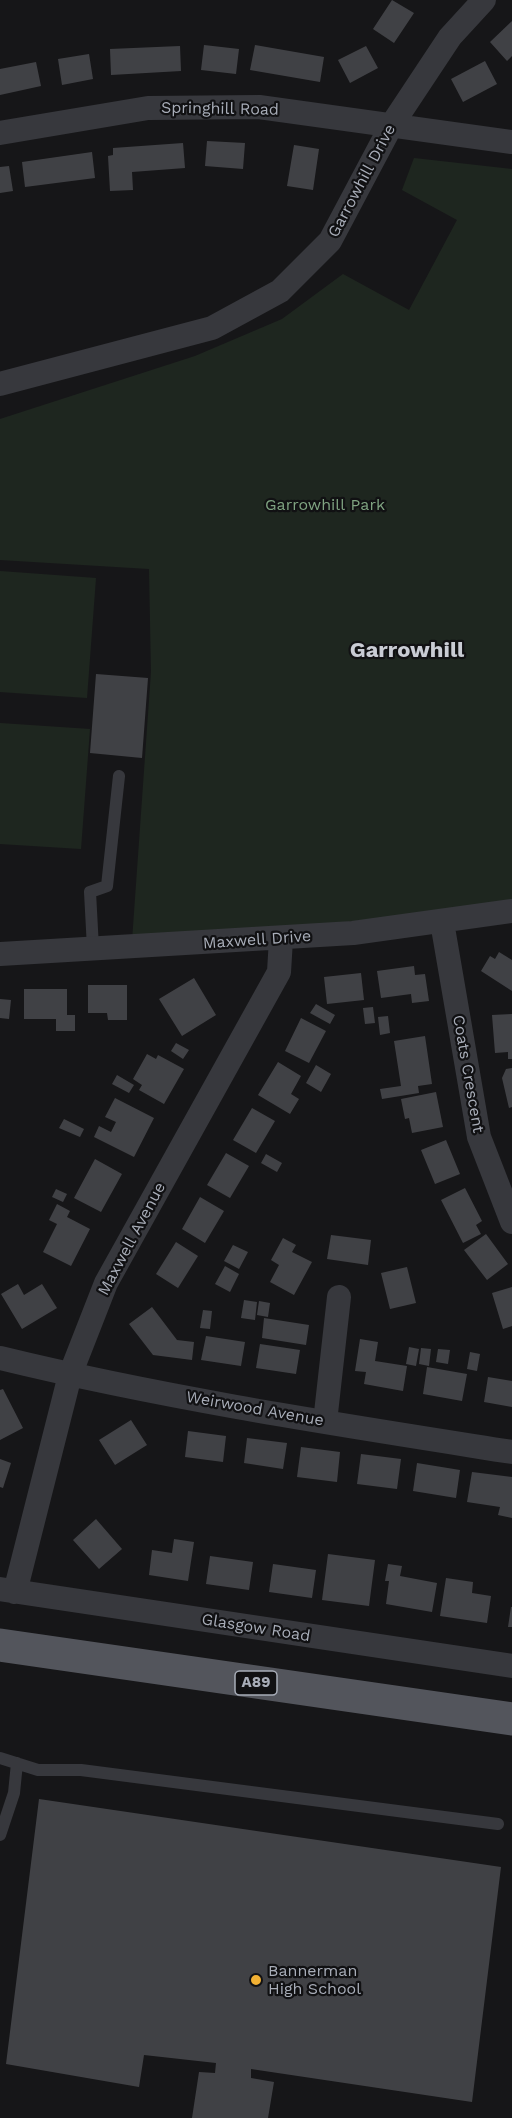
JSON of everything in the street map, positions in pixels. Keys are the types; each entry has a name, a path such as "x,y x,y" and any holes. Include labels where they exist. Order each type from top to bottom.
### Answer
{"main road":[{"name":"A89","path":"0,1645 512,1719"}],"street":[{"name":"Garrowhill Drive","path":"0,384 212,328 280,291 330,242 391,126 450,37 484,0"},
{"name":"Springhill Road","path":"0,133 148,108 259,107 512,142"},
{"name":"Maxwell Drive","path":"0,954 281,939 442,922 512,911"},
{"name":"Coats Crescent","path":"442,922 479,1137 512,1222"},
{"name":"Maxwell Avenue","path":"7,1590 70,1375 106,1283 279,972 281,939"},
{"path":"325,1422 339,1297"},
{"name":"Weirwood Avenue","path":"0,1358 70,1375 325,1422 512,1452"},
{"name":"Glasgow Road","path":"7,1590 512,1666"}],"lane":[{"path":"93,948 90,892 107,886 119,776"},
{"path":"0,1758 38,1770 81,1770 498,1824"},
{"path":"0,1834 14,1793 17,1763"}],"green space":[{"name":"Garrowhill Park","path":"414,158 512,169 512,903 446,913 132,941 151,672 149,569 0,560 0,419 195,356 282,319 343,274 409,310 457,220 402,190"},
{"path":"0,571 96,578 87,698 0,692"},
{"path":"0,723 90,729 81,849 0,844"}],"building":[{"path":"392,0 414,13 394,43 373,29"},
{"path":"512,21 512,56 507,61 490,42"},
{"path":"204,45 239,49 236,74 201,70"},
{"path":"255,45 324,57 320,82 250,70"},
{"path":"180,46 181,71 111,75 110,49"},
{"path":"366,46 378,68 350,83 338,60"},
{"path":"89,54 93,79 62,85 58,59"},
{"path":"485,61 497,84 463,102 451,79"},
{"path":"36,62 41,86 0,95 0,69"},
{"path":"207,141 245,143 243,169 205,166"},
{"path":"183,143 185,168 132,172 133,190 110,191 108,156 113,155 113,148"},
{"path":"294,145 319,149 313,190 287,186"},
{"path":"92,152 95,178 25,187 22,162"},
{"path":"9,166 13,191 0,193 0,167"},
{"path":"96,674 148,678 142,758 90,753"},
{"path":"499,952 512,960 512,991 481,971 490,956 495,959"},
{"path":"414,966 415,975 425,974 429,1001 412,1003 411,994 381,998 377,971"},
{"path":"361,973 364,1000 327,1004 324,977"},
{"path":"194,978 216,1015 182,1036 159,999"},
{"path":"88,985 127,985 127,1020 108,1020 107,1013 88,1013"},
{"path":"24,989 67,989 67,1015 75,1015 75,1031 56,1031 56,1019 24,1019"},
{"path":"0,999 11,1000 9,1019 0,1018"},
{"path":"316,1004 335,1015 330,1024 310,1013"},
{"path":"373,1007 375,1023 365,1024 363,1008"},
{"path":"512,1014 512,1059 508,1059 508,1052 495,1053 492,1015"},
{"path":"388,1016 390,1033 380,1035 378,1017"},
{"path":"301,1018 326,1031 309,1063 285,1051"},
{"path":"425,1036 432,1084 418,1086 419,1093 382,1099 380,1089 401,1086 394,1041"},
{"path":"176,1043 189,1050 183,1059 171,1051"},
{"path":"147,1054 156,1059 158,1055 184,1069 164,1104 139,1090 142,1085 133,1079"},
{"path":"278,1062 301,1076 291,1094 299,1099 290,1114 258,1095"},
{"path":"316,1065 331,1074 321,1092 306,1083"},
{"path":"512,1068 512,1107 509,1108 502,1078 506,1069"},
{"path":"117,1075 134,1085 129,1093 112,1084"},
{"path":"436,1092 443,1127 412,1133 409,1118 405,1119 401,1099"},
{"path":"115,1098 154,1118 134,1157 94,1137 99,1126 111,1132 116,1122 105,1117"},
{"path":"252,1108 275,1121 256,1153 233,1140"},
{"path":"64,1119 84,1129 80,1137 59,1128"},
{"path":"446,1140 460,1174 435,1184 421,1150"},
{"path":"226,1153 249,1166 230,1198 207,1185"},
{"path":"266,1154 282,1163 277,1172 261,1163"},
{"path":"95,1159 122,1174 101,1212 74,1198"},
{"path":"465,1188 482,1221 476,1225 481,1234 463,1243 441,1200"},
{"path":"56,1189 67,1194 63,1202 52,1197"},
{"path":"200,1197 224,1211 205,1243 182,1229"},
{"path":"57,1204 70,1211 67,1217 90,1229 71,1266 43,1252 57,1224 49,1220"},
{"path":"486,1234 508,1264 487,1280 464,1250"},
{"path":"331,1235 371,1240 368,1265 327,1259"},
{"path":"283,1238 296,1245 292,1252 312,1262 294,1295 270,1282 279,1265 271,1260"},
{"path":"176,1242 198,1256 178,1288 156,1274"},
{"path":"233,1245 248,1252 239,1269 224,1261"},
{"path":"225,1266 239,1274 230,1292 215,1284"},
{"path":"407,1267 416,1303 390,1309 381,1273"},
{"path":"18,1284 24,1295 42,1284 57,1308 22,1329 1,1294"},
{"path":"512,1287 512,1326 503,1329 492,1293"},
{"path":"244,1300 257,1302 255,1320 241,1318"},
{"path":"259,1301 270,1303 268,1317 257,1315"},
{"path":"152,1307 177,1340 194,1342 192,1360 153,1355 129,1324"},
{"path":"203,1310 212,1311 210,1329 200,1328"},
{"path":"264,1318 309,1325 306,1345 262,1338"},
{"path":"206,1336 245,1342 241,1366 201,1360"},
{"path":"360,1339 378,1342 375,1361 407,1366 403,1391 364,1384 366,1372 355,1371"},
{"path":"260,1344 300,1350 296,1374 256,1368"},
{"path":"409,1347 419,1349 416,1366 406,1364"},
{"path":"421,1348 431,1349 429,1366 419,1364"},
{"path":"438,1349 450,1350 448,1364 436,1362"},
{"path":"470,1352 480,1354 477,1371 467,1369"},
{"path":"427,1367 467,1374 462,1401 423,1394"},
{"path":"488,1377 512,1381 512,1407 484,1402"},
{"path":"3,1389 23,1428 0,1440 0,1390"},
{"path":"131,1420 147,1445 115,1465 99,1440"},
{"path":"188,1431 226,1436 223,1462 185,1457"},
{"path":"247,1438 287,1443 283,1469 244,1463"},
{"path":"301,1447 340,1452 337,1482 297,1477"},
{"path":"361,1454 401,1459 397,1489 357,1484"},
{"path":"0,1459 11,1463 3,1488 0,1487"},
{"path":"417,1463 460,1470 456,1498 413,1491"},
{"path":"472,1472 512,1477 512,1518 498,1515 500,1507 467,1502"},
{"path":"96,1519 122,1549 99,1569 73,1540"},
{"path":"174,1539 194,1542 188,1581 149,1575 152,1550 172,1553"},
{"path":"328,1554 375,1560 369,1606 322,1600"},
{"path":"210,1556 253,1562 249,1590 206,1584"},
{"path":"273,1564 316,1570 312,1598 269,1592"},
{"path":"388,1564 402,1566 400,1576 437,1583 432,1612 386,1604 389,1581 385,1581"},
{"path":"446,1578 473,1582 472,1593 491,1596 487,1623 440,1616"},
{"path":"511,1607 512,1627 508,1627"},
{"name":"Bannerman High School","path":"39,1799 501,1867 472,2102 251,2069 251,2078 274,2082 268,2118 192,2118 199,2072 215,2073 216,2063 144,2055 139,2087 6,2064"}],"place":[{"name":"Bannerman High School","path":"256,1980"}],"district":[{"name":"Garrowhill","path":"407,651"}]}
